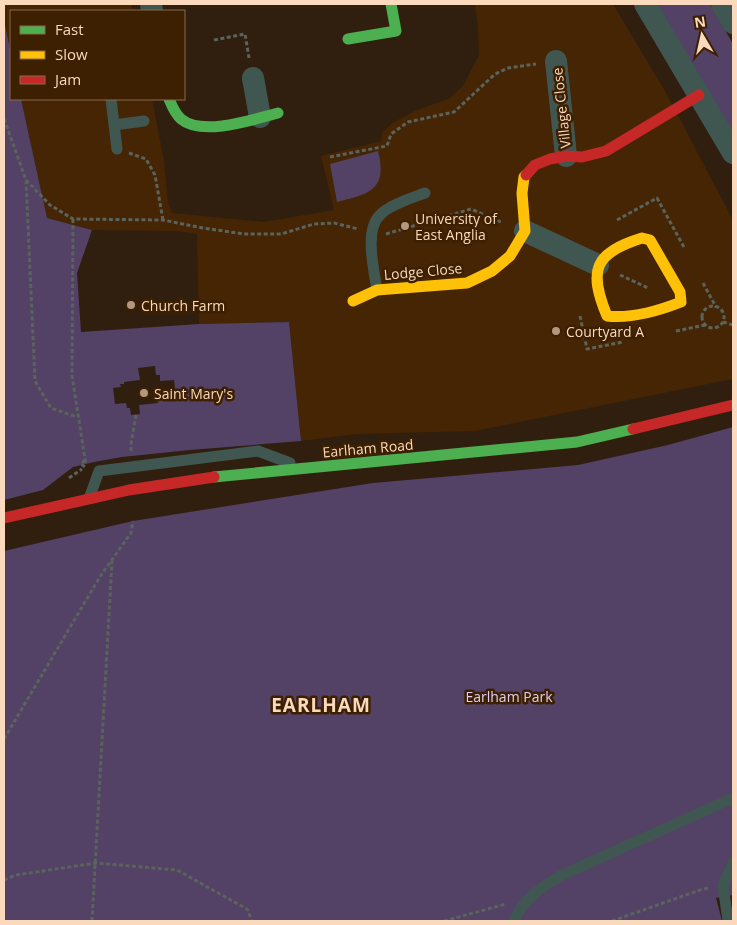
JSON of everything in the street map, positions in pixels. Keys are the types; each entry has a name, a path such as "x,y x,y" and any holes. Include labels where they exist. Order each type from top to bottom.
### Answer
{"street":[{"path":"348,39 396,31 391,4"},
{"path":"644,4 733,153"},
{"path":"722,4 733,23"},
{"name":"Village Close","path":"556,61 566,156"},
{"path":"169,100 183,121 196,126 216,126 269,115 253,78"},
{"path":"598,265 525,231 522,193 524,177 535,165 550,159 566,156 582,157 606,151 699,95"},
{"name":"Lodge Close","path":"353,301 377,290 467,283 492,271 510,256 525,231"},
{"path":"642,238 650,240 680,292 681,302 671,307 618,318 608,316 603,309 596,275 598,265 602,257 632,241 642,238"},
{"name":"Earlham Road","path":"4,518 129,490 208,478 577,442 733,405"}],"lane":[{"path":"111,100 118,149"},
{"path":"114,125 144,120"},
{"path":"377,290 371,232 379,215 398,204 425,193"},
{"path":"90,498 98,471 258,451 303,468"},
{"path":"514,921 527,901 542,886 562,875 733,798"},
{"path":"728,921 724,885 733,863"}],"path":[{"path":"214,40 245,34 253,78"},
{"path":"330,157 387,146 390,134 408,122 454,112 495,74 508,68 556,61"},
{"path":"4,119 26,180 35,381 51,408 77,417"},
{"path":"118,149 146,159 155,175 163,220"},
{"path":"26,180 50,205 72,219 163,220 244,234 281,234 314,224 334,223 382,236 471,209 525,231"},
{"path":"616,220 657,198 689,257"},
{"path":"72,219 72,376 85,460 81,464 86,467"},
{"path":"702,282 716,307 723,313 723,322 716,328 710,328 705,325 702,319 703,313 706,309 716,307"},
{"path":"579,310 587,349 624,342"},
{"path":"723,322 733,325"},
{"path":"669,332 705,325"},
{"path":"132,451 130,444 136,415"},
{"path":"4,739 101,575 131,533 133,521"},
{"path":"92,921 112,561"},
{"path":"4,880 16,875 96,863 177,870 247,909 252,921"},
{"path":"612,921 700,890 724,885"},
{"path":"444,921 507,904"}],"shaded area":[{"path":"4,4 131,4 133,10 10,10 10,49 4,20"},
{"name":"University of East Anglia","path":"475,4 613,4 665,91 733,220 733,379 475,431 356,434 301,441 289,322 199,324 197,234 177,231 92,230 47,218 21,100 152,100 164,161 168,203 172,213 264,222 334,210 321,156 381,141 382,133 392,123 415,111 450,98 463,86 479,55"}],"green space":[{"path":"655,4 710,4 733,44 733,135"},
{"path":"4,20 10,49 10,100 21,100 47,218 92,230 77,273 81,332 199,324 289,322 301,441 190,450 94,462 73,467 43,490 4,500","holes":["155,366 156,375 160,375 160,381 174,380 176,397 157,399 158,403 139,405 140,414 131,415 130,408 127,408 126,403 115,404 113,388 121,387 120,384 124,384 124,382 140,380 138,368"]},
{"path":"378,151 380,174 378,182 367,193 337,202 330,164"},
{"name":"Earlham Park","path":"733,427 733,895 716,898 722,921 4,921 4,551 133,521 373,483 578,465 668,445"}],"traffic: fast":[{"path":"348,39 396,31 391,4"},
{"path":"169,100 181,119 190,124 202,126 229,125 278,113"},
{"path":"214,477 577,442 633,429"}],"traffic: slow":[{"path":"353,301 377,290 467,283 492,271 510,256 525,231 522,193 524,177 526,175"},
{"path":"642,238 650,240 680,292 681,302 645,314 607,316 598,287 597,275 599,265 614,250 642,238"}],"traffic: jam":[{"path":"526,175 535,165 550,159 566,156 582,157 606,151 699,95"},
{"path":"633,429 733,405"},
{"path":"4,518 129,490 214,477"}],"place":[{"name":"University of East Anglia","path":"405,226"},
{"name":"Church Farm","path":"131,305"},
{"name":"Courtyard A","path":"556,331"},
{"name":"Saint Mary's","path":"144,393"}],"district":[{"name":"EARLHAM","path":"321,705"}]}
